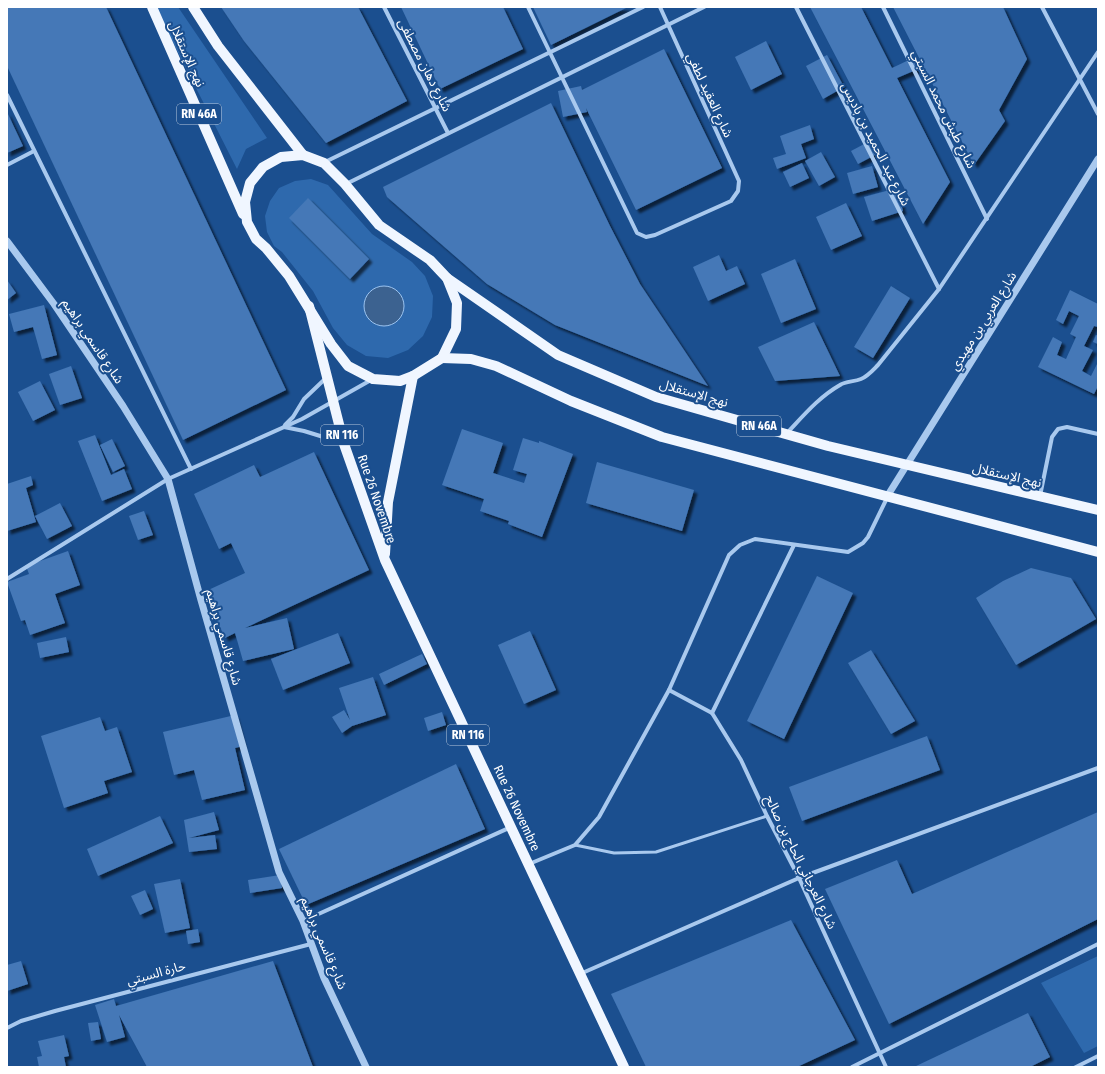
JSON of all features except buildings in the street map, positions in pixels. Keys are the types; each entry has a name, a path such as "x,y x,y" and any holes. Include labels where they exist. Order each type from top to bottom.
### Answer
{"main road":[{"name":"نهج الإستقلال","path":"152,7 247,222 256,239 266,248 289,276 309,306 331,344 348,366 373,379"},
{"name":"نهج الإستقلال","path":"193,7 218,46 303,155"},
{"path":"247,222 245,202 250,183 262,167 282,157 303,155 324,163 345,184 379,225 430,260 447,278 457,302 456,329 442,358 413,376 400,381 373,379"},
{"name":"نهج الإستقلال","path":"447,278 558,355 656,397 828,446 1098,510"},
{"name":"Rue 26 Novembre","path":"309,306 332,403 344,444 385,560 624,1067"},
{"path":"442,358 471,359 496,366 572,401 662,437 888,495 1098,552"},
{"name":"Rue 26 Novembre","path":"385,560 388,502 413,376"}],"street":[{"name":"شارع دهان مصطفى","path":"384,7 448,133"},
{"path":"528,7 562,77"},
{"path":"324,163 643,7"},
{"name":"شارع العقيد لطفي","path":"562,77 637,232 646,236 655,235 731,201 738,192 739,181 660,7"},
{"path":"345,184 704,7"},
{"name":"شارع عبد الحميد بن باديس","path":"796,7 939,290"},
{"name":"شارع طبش محمد السبتي","path":"883,7 987,219"},
{"path":"1042,7 1098,114"},
{"path":"787,434 813,405 829,392 842,383 861,379 870,373 939,290 1098,52"},
{"path":"7,95 191,469"},
{"path":"7,165 34,151"},
{"name":"شارع العربي بن مهيدي","path":"888,495 1098,159"},
{"name":"شارع قاسمي براهيم","path":"7,241 54,304 123,406 168,479 201,600 280,872 303,921 324,978 366,1067"},
{"path":"284,427 294,417 304,399 326,378"},
{"path":"7,579 168,479 284,427 332,403 373,379"},
{"path":"284,427 304,431 344,444"},
{"path":"1040,496 1052,437 1058,429 1067,427 1098,434"},
{"path":"529,864 575,845 599,817 669,690 729,555 740,545 755,538 848,552 856,548 868,538 888,495"},
{"path":"669,690 712,713 794,545"},
{"name":"شارع العرجاني الحاج بن صالح","path":"712,713 741,760 767,816 799,878 886,1067"},
{"path":"580,974 799,878 1098,768"},
{"path":"303,921 512,827"},
{"name":"حارة السبتي","path":"7,1028 21,1021 55,1011 311,944"},
{"path":"852,1067 1098,944"},
{"path":"1076,1067 1098,1056"}],"lane":[{"path":"575,845 614,853 656,852 767,816"}],"shaded area":[{"path":"155,7 178,7 267,138 246,149 237,169"},
{"path":"311,179 328,185 372,234 412,262 425,276 433,296 432,317 423,336 408,350 388,358 366,356 347,345 333,328 313,291 282,252 274,246 267,232 265,216 270,201 279,188 295,181"},
{"path":"388,286 395,289 401,295 404,306 403,314 395,323 388,326 380,326 373,323 365,314 364,302 367,295 376,287"},
{"path":"1098,956 1098,1046 1084,1053 1041,983"}]}
